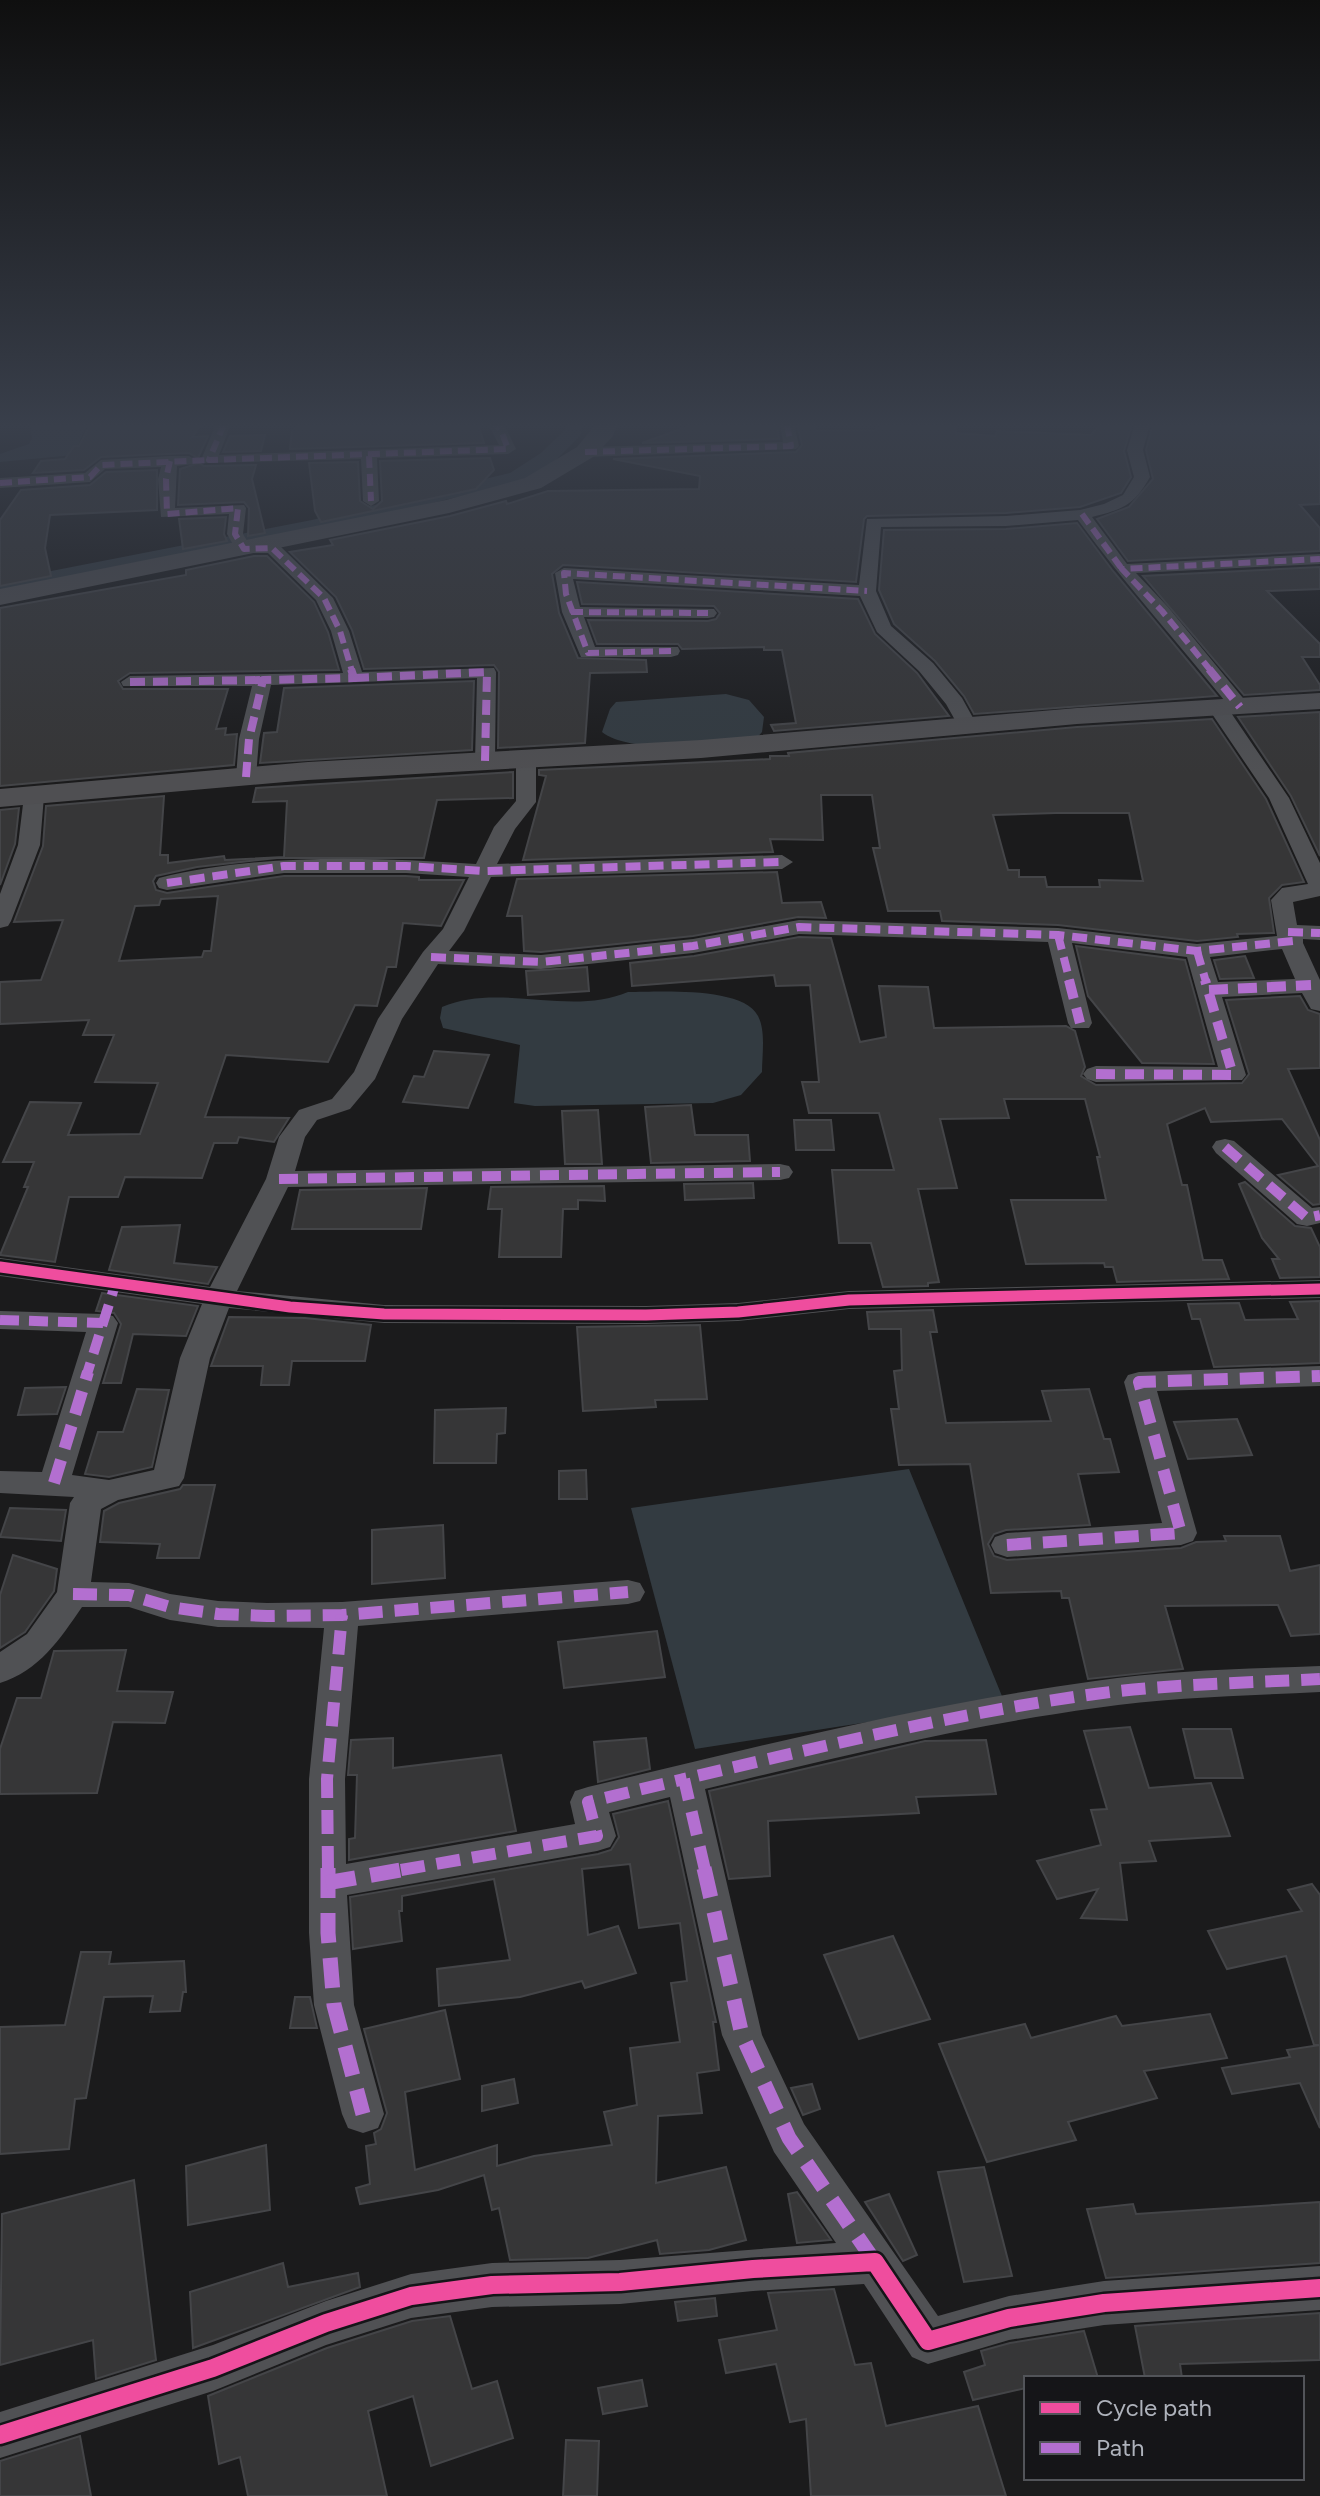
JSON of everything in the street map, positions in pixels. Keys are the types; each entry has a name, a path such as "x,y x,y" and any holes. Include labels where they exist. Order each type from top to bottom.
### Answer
{"street":[{"path":"0,597 260,540"},
{"path":"871,540 867,591 883,628 926,667 955,702 967,725"},
{"path":"1101,540 1122,569 1162,611 1229,708 1279,798 1320,888 1290,893 1282,900 1290,937 1316,995 1209,990"},
{"path":"241,544 272,548 324,598 340,631 354,678"},
{"path":"1122,569 1320,559"},
{"path":"671,651 588,653 571,612 564,573 867,591"},
{"path":"571,612 708,613"},
{"path":"130,682 487,672 485,761"},
{"path":"246,777 249,739 263,680"},
{"path":"0,798 246,777 701,749 967,725 1320,701"},
{"path":"0,1670 39,1643 73,1594 86,1503 109,1491 168,1478 195,1358 219,1297 279,1179 292,1137 308,1115 341,1104 366,1074 390,1019 431,957 453,931 505,827 526,802 526,760"},
{"path":"0,921 30,851 36,823 34,796"},
{"path":"167,883 284,866 406,866 485,871 782,862"},
{"path":"431,957 541,962 693,946 799,927 1058,935 1197,951 1320,933"},
{"path":"1058,935 1080,1023"},
{"path":"1096,1074 1233,1075 1197,951"},
{"path":"1225,1147 1307,1218 1320,1215"},
{"path":"279,1179 780,1172"},
{"path":"0,1267 290,1307 384,1314 646,1315 738,1312 849,1300 1320,1289"},
{"path":"54,1483 116,1282"},
{"path":"0,1320 103,1323"},
{"path":"1007,1545 1181,1533 1139,1382 1320,1376"},
{"path":"0,1482 54,1483 109,1491"},
{"path":"73,1594 129,1595 170,1607 218,1614 342,1615 628,1592"},
{"path":"342,1615 327,1779 326,1883 334,2005 363,2114"},
{"path":"326,1883 597,1836 588,1802 847,1741 1062,1700 1158,1686 1320,1679"},
{"path":"684,1779 742,2035 789,2138 928,2341 1009,2318 1104,2303 1320,2288"},
{"path":"0,2435 213,2368 326,2323 411,2296 492,2285 620,2282 753,2269 875,2262"}],"shaded area":[{"path":"726,694 749,700 764,717 762,732 755,740 654,746 634,744 602,732 610,709 616,702"},
{"path":"628,992 718,995 749,1006 758,1016 762,1029 762,1072 741,1095 713,1103 535,1106 514,1103 520,1045 443,1028 440,1018 442,1007 464,1000 582,1001 605,999"},
{"path":"909,1469 1004,1701 695,1749 631,1508"}],"building":[{"path":"0,540 46,540 51,576 0,586"},
{"path":"182,540 227,541 183,549"},
{"path":"330,540 861,540 856,582 563,565 552,574 559,613 578,658 646,660 647,672 590,673 585,743 498,748 499,672 494,665 364,669 352,630 336,597 290,552 333,545"},
{"path":"883,540 1090,540 1217,696 974,714 964,696 935,661 894,624 879,590"},
{"path":"1113,540 1320,540 1320,551 1128,561"},
{"path":"267,556 314,602 328,632 339,670 130,673 118,681 123,689 228,689 216,729 226,728 225,735 237,734 234,765 0,786 0,608 186,575 186,570"},
{"path":"1320,567 1320,589 1267,591 1320,644 1320,657 1302,657 1320,690 1244,695 1143,576"},
{"path":"577,582 858,599 875,634 917,673 949,716 774,731 771,725 796,723 782,650 764,650 764,647 682,649 678,644 597,644 588,620 708,621 716,619 720,613 714,606 582,604"},
{"path":"474,681 472,750 260,763 264,733 277,732 284,688"},
{"path":"1320,712 1320,856 1291,796 1238,717"},
{"path":"1212,719 1266,799 1304,882 1282,885 1269,898 1274,933 1237,934 1238,937 1197,941 1058,925 942,921 940,911 888,911 873,848 880,848 872,795 821,795 823,840 770,839 773,852 523,860 546,776 539,775 539,770 770,759 770,756 789,756 788,753 1077,727","holes":["1129,813 1143,881 1099,880 1100,887 1047,887 1045,877 1019,877 1019,870 1008,870 993,815"]},
{"path":"513,772 513,798 437,800 424,858 277,858 197,867 156,876 153,881 156,890 167,893 284,876 406,876 419,877 419,880 464,880 441,926 403,923 396,967 387,967 377,1006 355,1005 328,1062 226,1055 205,1117 289,1118 274,1142 239,1137 237,1143 214,1143 202,1178 125,1177 118,1197 69,1197 55,1262 0,1255 28,1187 24,1187 34,1162 3,1162 30,1102 81,1103 68,1135 140,1134 158,1083 95,1082 114,1035 83,1035 89,1020 0,1024 0,982 41,980 63,920 14,922 43,846 46,806 164,796 160,855 168,855 168,863 224,856 225,860 284,857 287,801 253,802 256,788","holes":["218,896 211,951 204,951 202,957 119,961 135,906 159,905 161,899"]},
{"path":"19,808 15,844 0,885 0,810"},
{"path":"777,872 782,903 821,902 826,918 798,917 693,936 541,952 524,951 522,916 507,916 517,879"},
{"path":"799,937 831,938 860,1042 886,1037 879,986 928,987 934,1028 1066,1026 1075,1031 1085,1067 1081,1076 1096,1085 1242,1083 1249,1074 1226,1000 1300,996 1308,1010 1320,1014 1320,1068 1288,1069 1320,1140 1320,1204 1313,1205 1278,1175 1318,1166 1282,1119 1211,1122 1205,1108 1167,1124 1182,1185 1187,1185 1203,1260 1222,1260 1229,1279 1117,1282 1113,1267 1105,1267 1104,1263 1026,1264 1011,1200 1106,1200 1097,1157 1100,1157 1085,1099 1004,1099 1009,1118 940,1119 957,1188 918,1189 939,1282 928,1283 928,1286 883,1287 871,1243 839,1243 832,1170 894,1170 879,1113 809,1113 802,1082 819,1082 810,985 776,986 774,975 632,986 630,963 694,956"},
{"path":"1076,946 1185,960 1214,1064 1142,1063 1088,996"},
{"path":"1245,956 1254,978 1220,979 1214,960"},
{"path":"587,967 589,991 528,995 526,971"},
{"path":"434,1051 489,1055 468,1108 403,1102 414,1076 424,1077"},
{"path":"691,1105 695,1135 748,1135 750,1161 651,1163 645,1107"},
{"path":"598,1110 602,1164 565,1164 562,1111"},
{"path":"794,1120 831,1120 834,1150 796,1150"},
{"path":"1245,1182 1295,1226 1311,1228 1320,1247 1320,1277 1280,1278 1272,1259 1279,1259 1262,1238 1239,1184"},
{"path":"753,1183 754,1198 685,1200 684,1184"},
{"path":"604,1186 605,1201 578,1200 578,1209 563,1209 561,1257 499,1257 502,1209 488,1209 491,1187"},
{"path":"427,1188 421,1229 292,1229 300,1190"},
{"path":"180,1225 174,1263 217,1267 208,1284 109,1270 122,1227"},
{"path":"102,1293 198,1306 186,1336 133,1334 121,1383 103,1383 121,1324 114,1313 96,1311"},
{"path":"1320,1301 1320,1363 1214,1367 1200,1319 1192,1319 1188,1304 1239,1303 1245,1320 1298,1319 1290,1302"},
{"path":"933,1310 937,1332 930,1332 946,1423 1051,1421 1042,1391 1089,1389 1104,1439 1110,1439 1119,1472 1078,1474 1090,1525 1006,1530 994,1534 988,1544 994,1556 1007,1560 1181,1548 1196,1542 1226,1541 1224,1536 1280,1536 1290,1571 1320,1565 1320,1634 1291,1636 1278,1605 1165,1606 1183,1669 1088,1679 1069,1598 1062,1598 1061,1591 991,1593 970,1464 899,1465 891,1409 899,1409 894,1371 902,1370 901,1329 869,1329 867,1312"},
{"path":"229,1317 305,1318 371,1325 365,1361 292,1361 289,1385 261,1385 263,1366 211,1366"},
{"path":"700,1325 707,1399 655,1400 656,1407 583,1411 577,1327"},
{"path":"66,1387 57,1414 18,1415 25,1388"},
{"path":"137,1389 169,1390 152,1467 109,1477 85,1474 98,1432 123,1432"},
{"path":"506,1408 505,1433 497,1434 496,1463 434,1463 435,1410"},
{"path":"1237,1419 1252,1455 1188,1459 1174,1422"},
{"path":"586,1470 587,1499 559,1499 559,1471"},
{"path":"183,1485 215,1485 199,1558 157,1558 160,1544 100,1542 104,1511 119,1503 180,1489"},
{"path":"10,1508 66,1510 61,1541 0,1537"},
{"path":"443,1525 445,1578 372,1584 372,1530"},
{"path":"13,1555 57,1569 54,1591 25,1632 0,1648 0,1595"},
{"path":"657,1631 665,1677 564,1688 558,1642"},
{"path":"126,1650 117,1691 173,1692 165,1723 113,1722 97,1793 0,1794 0,1749 17,1698 41,1698 54,1651"},
{"path":"1130,1727 1149,1788 1211,1783 1230,1836 1149,1841 1156,1861 1120,1863 1127,1920 1081,1918 1098,1889 1057,1899 1037,1861 1101,1845 1091,1810 1107,1809 1084,1731"},
{"path":"1183,1729 1231,1729 1243,1778 1195,1778"},
{"path":"393,1738 393,1768 501,1755 516,1831 349,1860 349,1839 355,1838 357,1775 348,1775 351,1740"},
{"path":"646,1738 650,1769 598,1782 594,1742"},
{"path":"986,1740 996,1794 916,1797 919,1813 768,1821 770,1876 729,1879 709,1791 925,1741"},
{"path":"668,1801 716,2022 713,2022 719,2070 697,2073 702,2113 658,2116 656,2183 726,2167 746,2240 709,2250 660,2254 657,2240 588,2258 510,2260 499,2208 492,2210 484,2175 438,2190 360,2204 356,2188 370,2184 366,2146 376,2144 374,2133 381,2129 387,2113 364,2029 445,2010 460,2079 405,2092 415,2170 497,2145 497,2166 534,2156 612,2145 604,2112 637,2105 630,2048 680,2042 671,1983 687,1981 680,1923 639,1928 630,1864 582,1869 588,1935 618,1926 636,1973 585,1988 582,1981 520,1997 439,2006 437,1969 510,1960 494,1879 402,1896 402,1911 399,1911 402,1941 353,1949 350,1897 598,1854 611,1850 619,1837 613,1814"},
{"path":"1312,1884 1320,1895 1320,2045 1314,2045 1286,1956 1227,1969 1208,1931 1302,1911 1288,1890"},
{"path":"893,1936 930,2019 859,2039 824,1955"},
{"path":"81,1952 111,1952 109,1964 184,1961 186,1992 183,1992 180,2011 150,2012 153,1996 104,1997 86,2098 75,2099 69,2149 0,2154 0,2027 65,2025"},
{"path":"295,1997 310,1997 317,2028 290,2028"},
{"path":"1210,2014 1227,2058 1144,2071 1157,2098 1068,2122 1076,2140 987,2162 939,2044 1025,2024 1031,2038 1116,2016 1122,2026"},
{"path":"1320,2045 1320,2128 1300,2083 1232,2094 1222,2068 1290,2057 1287,2050"},
{"path":"514,2079 518,2103 482,2111 482,2086"},
{"path":"812,2084 820,2109 803,2115 791,2088"},
{"path":"266,2145 270,2210 188,2225 186,2166"},
{"path":"984,2167 1012,2276 964,2282 938,2172"},
{"path":"134,2180 156,2360 96,2379 93,2340 0,2365 2,2214"},
{"path":"797,2192 831,2240 797,2243 788,2194"},
{"path":"889,2194 917,2255 903,2261 865,2202"},
{"path":"1320,2202 1320,2263 1106,2278 1087,2209 1133,2204 1136,2214"},
{"path":"283,2263 288,2287 358,2273 360,2287 193,2348 190,2292"},
{"path":"834,2289 855,2365 871,2363 886,2426 978,2406 1006,2496 811,2496 806,2419 790,2422 776,2364 726,2373 719,2340 777,2330 768,2293"},
{"path":"715,2298 717,2316 678,2321 675,2302"},
{"path":"1320,2313 1320,2360 1180,2364 1182,2376 1145,2376 1135,2326"},
{"path":"450,2316 472,2389 497,2381 513,2438 431,2466 413,2396 368,2411 387,2496 248,2496 240,2457 219,2464 208,2396 327,2348 412,2321"},
{"path":"1084,2331 1097,2376 1024,2376 1024,2388 973,2400 964,2372 985,2365 981,2351"},
{"path":"642,2380 647,2406 603,2414 598,2388"},
{"path":"80,2436 91,2496 0,2496 0,2461"},
{"path":"566,2440 599,2441 597,2496 563,2496"}],"waterway":[{"path":"0,587 238,540"}],"marked path":[{"path":"239,540 244,549 272,548 324,598 340,631 354,678 263,680 249,739 246,777"},
{"path":"1101,540 1122,569"},
{"path":"1240,707 1162,611 1122,569 1320,559"},
{"path":"671,651 588,653 566,594 564,573 867,591"},
{"path":"571,612 708,613"},
{"path":"354,678 487,672 485,761"},
{"path":"130,682 263,680"},
{"path":"167,883 284,866 406,866 485,871 782,862"},
{"path":"431,957 541,962 693,946 799,927 1058,935 1197,951 1293,941"},
{"path":"1288,932 1320,933"},
{"path":"1058,935 1080,1023"},
{"path":"1096,1074 1233,1075 1197,951"},
{"path":"1209,990 1311,985"},
{"path":"1225,1147 1307,1218 1320,1215"},
{"path":"279,1179 780,1172"},
{"path":"103,1323 116,1282"},
{"path":"0,1320 103,1323 54,1483"},
{"path":"1007,1545 1181,1533 1139,1382 1320,1376"},
{"path":"73,1594 129,1595 170,1607 218,1614 267,1616 342,1615 628,1592"},
{"path":"342,1615 327,1779 328,1933 334,2005 363,2114"},
{"path":"875,2262 789,2138 742,2035 684,1779 918,1726 1037,1703 1176,1685 1320,1679"},
{"path":"326,1883 597,1836 588,1802 684,1779"}],"cycle path":[{"path":"0,1267 290,1307 384,1314 646,1315 738,1312 849,1300 1320,1289"},
{"path":"0,2435 213,2368 326,2323 411,2296 492,2285 620,2282 753,2269 875,2262 928,2341 1009,2318 1104,2303 1320,2288"}]}
